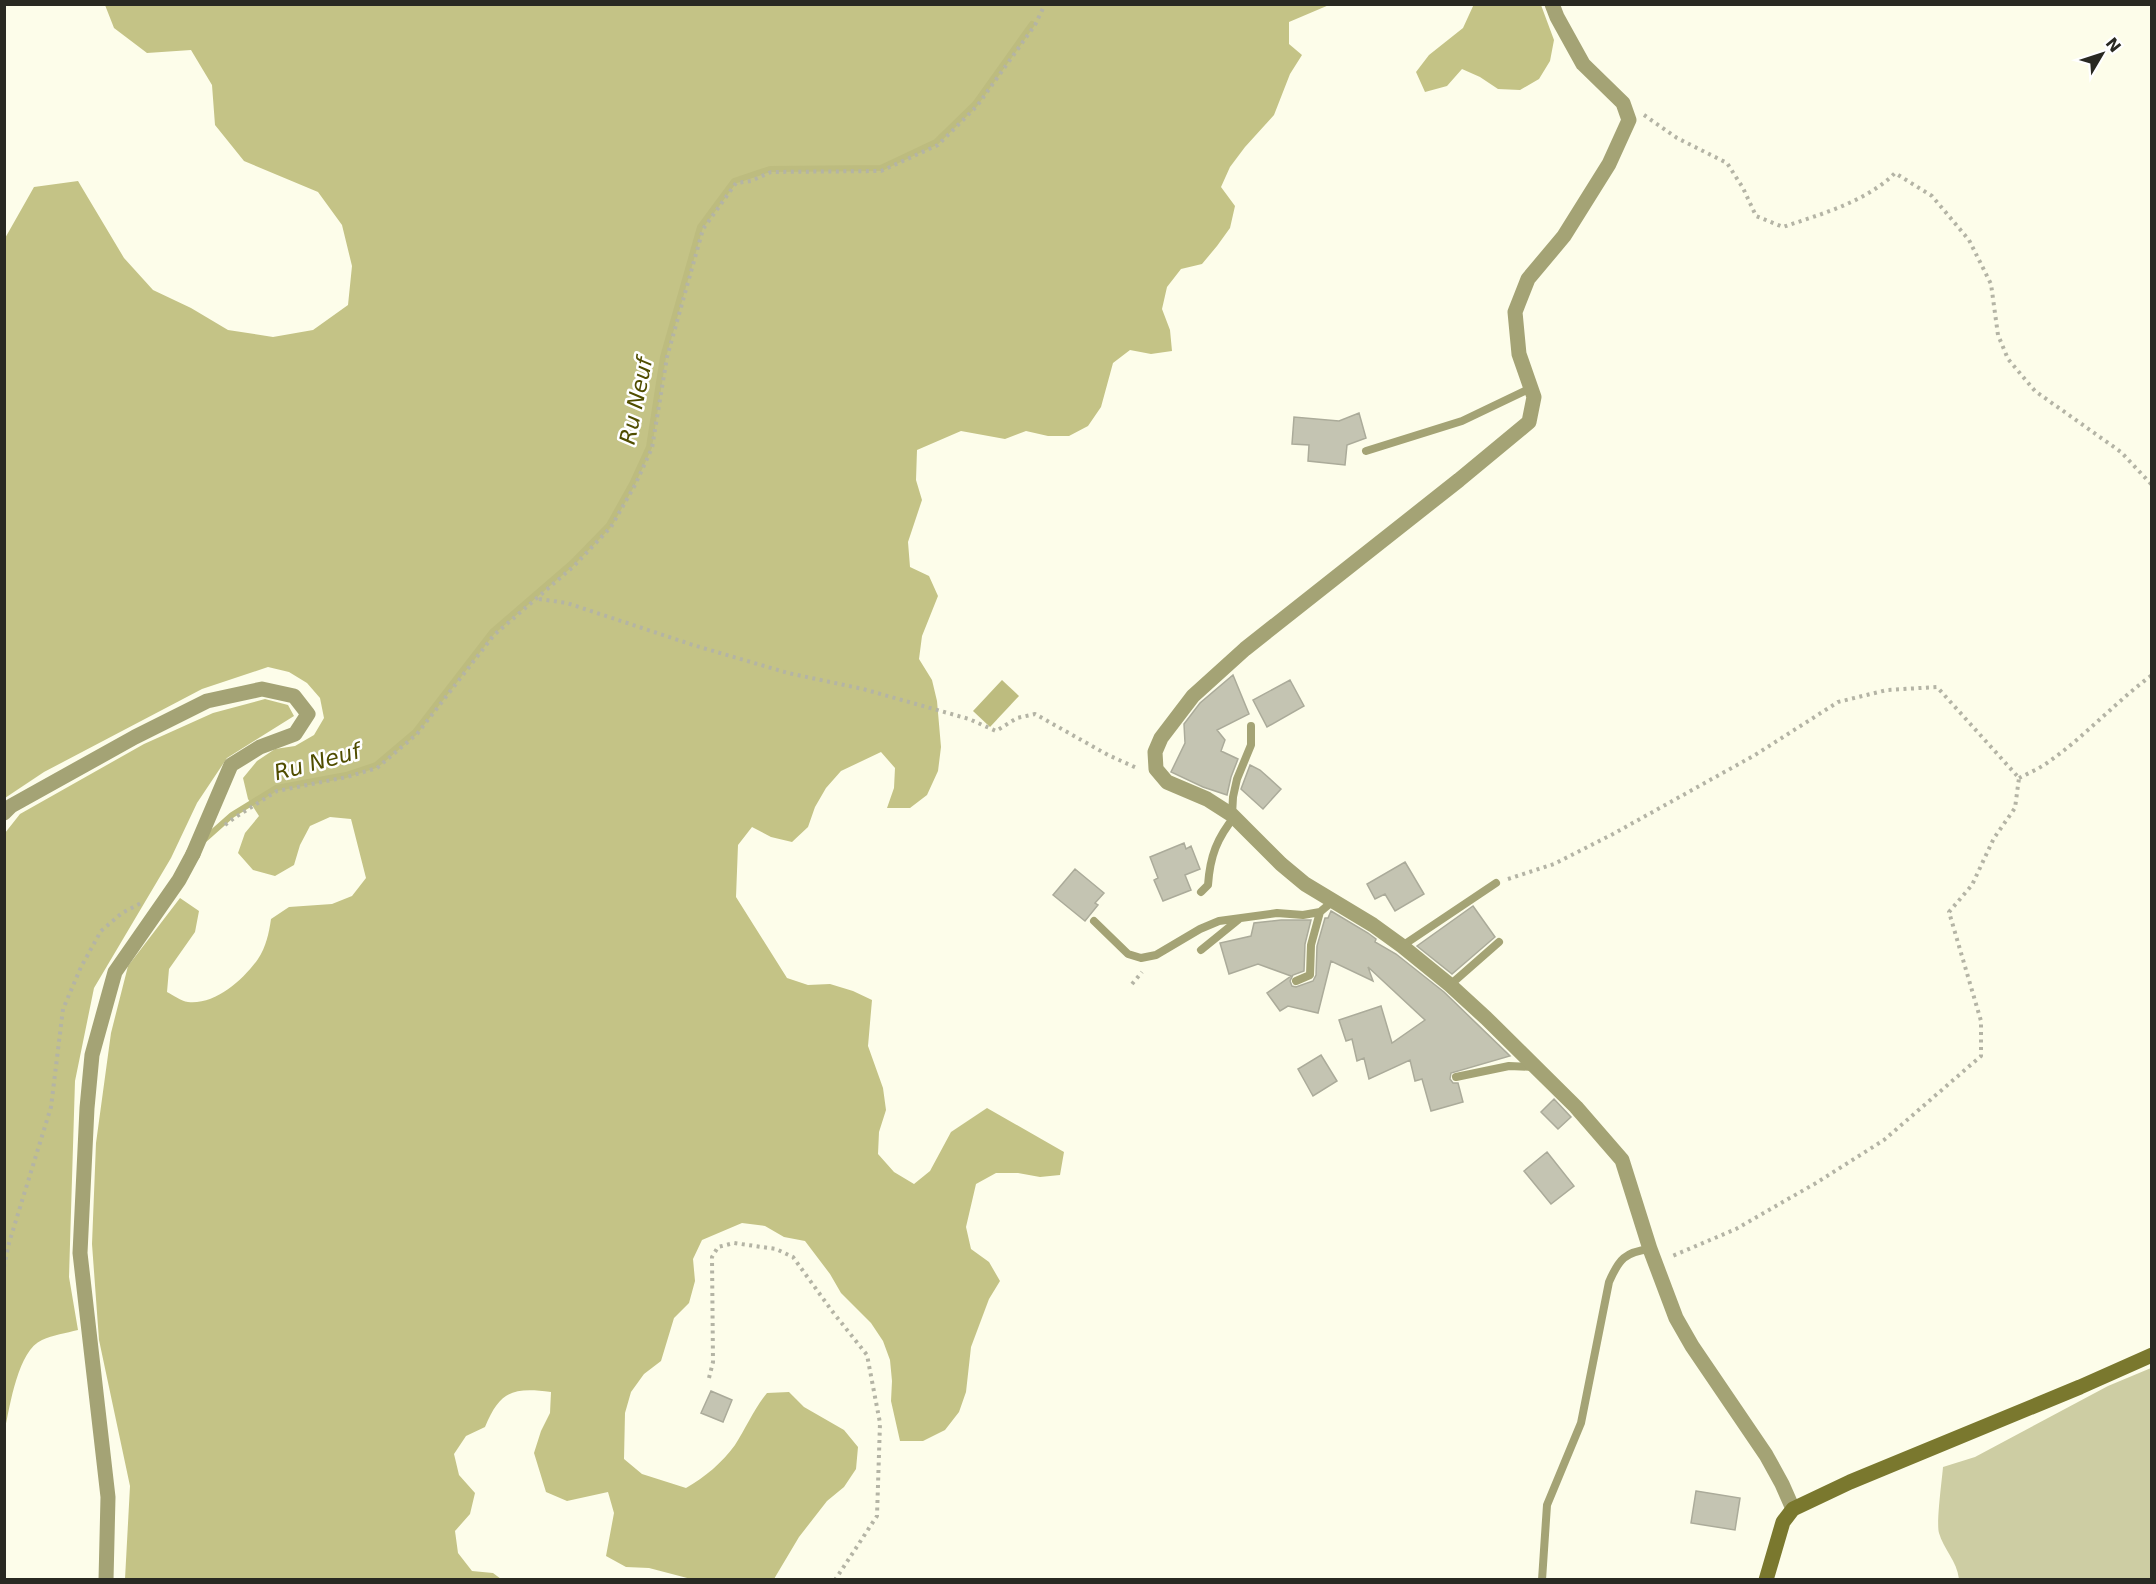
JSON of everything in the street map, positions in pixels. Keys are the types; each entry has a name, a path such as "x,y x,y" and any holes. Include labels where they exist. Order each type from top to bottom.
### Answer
{"main road":[{"path":"1766,1580 1784,1522 1793,1509 1850,1482 2080,1387 2151,1355"}],"street":[{"path":"1552,4 1583,64 1623,103 1629,120 1610,164 1564,236 1528,279 1515,312 1519,354 1534,397 1529,422 1245,649 1193,696 1161,738 1155,752 1156,769 1167,782 1207,799 1234,815 1281,864 1305,884 1402,946 1450,985 1576,1107 1622,1160 1653,1256 1682,1328 1766,1455 1793,1509"},
{"path":"4,813 21,800 135,737 207,701 262,688 294,696 308,714 295,734 260,747 231,765 193,854 179,880 115,972 92,1055 80,1253 108,1497 106,1580"}],"lane":[{"path":"1366,451 1461,421 1531,387"},
{"path":"1201,892 1208,885 1209,868 1220,834 1234,815 1233,797 1236,779 1251,745 1251,726"},
{"path":"1402,946 1496,883"},
{"path":"1094,921 1128,954 1141,958 1156,955 1200,929 1219,921 1277,913 1303,915 1320,912 1333,901"},
{"path":"1296,981 1310,975 1311,945 1320,912"},
{"path":"1201,950 1241,917"},
{"path":"1450,985 1499,942"},
{"path":"1456,1077 1509,1066 1537,1068"},
{"path":"1542,1580 1547,1505 1581,1423 1609,1282 1616,1265 1632,1251 1653,1256"}],"path":[{"path":"217,832 234,818 277,791 347,777 377,768 417,734 494,635 574,566 611,527 635,485 652,448 667,357 703,229 736,183 751,181 771,172 881,171 938,145 978,106 1035,25 1045,4"},
{"path":"1623,103 1642,113 1677,138 1727,163 1743,188 1756,216 1783,227 1835,209 1882,185 1894,173 1932,196 1969,240 1991,284 1998,334 2008,359 2035,391 2121,452 2151,485"},
{"path":"538,598 567,603 788,674 874,692 969,719 996,731 1017,718 1035,714 1108,754 1167,782"},
{"path":"2019,778 2043,765 2151,675"},
{"path":"1496,883 1554,864 1613,834 1755,755 1838,702 1887,690 1936,687 2019,778 2015,808 1994,838 1972,885 1949,912 1981,1021 1981,1056 1884,1140 1816,1183 1736,1229 1681,1253 1653,1256"},
{"path":"709,1378 713,1362 712,1257 718,1246 734,1244 776,1249 793,1257 867,1355 880,1423 876,1516 835,1580"}],"green space":[{"path":"2151,1368 2151,1579 1959,1579 1956,1566 1938,1528 1943,1467 1975,1457 2108,1386"}],"shaded area":[{"path":"1474,4 1541,5 1554,40 1550,61 1539,79 1520,90 1498,89 1462,69 1447,86 1425,92 1416,72 1429,55 1463,28"},
{"path":"105,5 1329,5 1289,22 1289,44 1302,55 1290,74 1274,115 1230,167 1221,187 1235,206 1230,228 1202,264 1181,269 1167,287 1162,309 1170,330 1172,351 1151,354 1130,350 1113,363 1101,407 1088,426 1069,436 1048,436 1026,431 1005,439 961,431 917,450 916,480 922,500 908,542 910,567 929,576 938,596 922,636 919,659 932,680 937,701 941,747 938,771 927,795 910,808 887,808 894,788 895,768 881,752 841,771 826,788 815,807 808,827 792,842 771,837 752,827 738,845 736,897 787,978 808,985 830,984 872,1000 868,1046 883,1088 886,1110 879,1132 878,1154 894,1172 914,1184 930,1171 951,1132 987,1108 1064,1152 1060,1175 1040,1177 1018,1173 996,1173 976,1184 966,1227 971,1249 989,1262 1000,1281 989,1299 971,1347 966,1392 959,1412 945,1430 923,1441 900,1441 891,1401 890,1360 883,1341 871,1323 841,1293 805,1241 784,1237 765,1226 742,1223 702,1240 693,1259 695,1281 689,1303 674,1318 661,1361 644,1374 631,1392 625,1413 624,1459 642,1474 686,1488 725,1458 767,1393 789,1392 804,1407 844,1430 858,1447 856,1469 844,1487 827,1501 799,1537 774,1579 691,1579 649,1568 626,1567 606,1556 614,1513 608,1492 567,1501 546,1492 534,1453 550,1413 551,1392 527,1390 517,1391 502,1399 485,1427 466,1436 454,1454 459,1475 475,1493 470,1514 455,1531 458,1553 472,1571 493,1573 501,1579 125,1579 130,1486 99,1340 92,1244 96,1143 111,1033 128,966 180,898 199,911 195,932 169,969 167,992 188,1002 208,1000 228,990 252,967 265,945 271,919 289,907 332,904 352,896 366,878 351,819 330,817 310,826 300,845 294,865 275,876 253,870 238,853 245,833 259,816 248,799 243,778 257,761 275,749 295,746 314,735 324,718 320,698 307,683 289,672 268,667 202,689 44,772 5,798 4,240 34,187 78,181 124,258 153,290 191,308 228,330 273,337 313,330 348,305 352,266 342,225 318,192 244,161 215,125 212,85 191,50 147,53 114,28"},
{"path":"1002,680 1019,696 990,727 973,711"},
{"path":"265,699 288,705 294,716 227,758 197,803 171,858 94,988 75,1081 69,1277 78,1330 42,1340 27,1355 16,1380 5,1429 5,833 20,814 144,744 213,713"}],"building":[{"path":"1359,413 1366,438 1347,445 1345,465 1308,461 1309,445 1292,444 1294,417 1339,421"},
{"path":"1233,675 1249,714 1217,730 1225,740 1221,751 1238,759 1227,795 1171,772 1185,743 1184,724 1200,703"},
{"path":"1290,680 1304,706 1267,727 1253,700"},
{"path":"1250,765 1260,770 1281,789 1263,809 1241,789"},
{"path":"1184,843 1186,849 1191,846 1200,869 1185,875 1191,890 1163,901 1154,880 1158,878 1150,857"},
{"path":"1405,862 1424,894 1395,911 1385,894 1375,899 1367,884"},
{"path":"1075,869 1104,893 1095,903 1098,905 1085,921 1053,895"},
{"path":"1473,906 1495,937 1452,974 1417,946"},
{"path":"1331,911 1368,933 1376,939 1375,942 1396,954 1444,992 1510,1056 1451,1073 1450,1079 1453,1083 1458,1083 1463,1102 1431,1111 1422,1079 1415,1081 1410,1060 1369,1079 1364,1058 1357,1061 1352,1039 1346,1041 1339,1020 1381,1006 1392,1043 1425,1020 1368,967 1373,981 1331,961 1318,1013 1288,1006 1280,1011 1267,993 1291,976 1258,964 1229,974 1220,943 1251,936 1254,923 1311,920 1305,944 1304,971 1293,975 1290,981 1292,986 1296,987 1313,981 1316,975 1317,946 1325,918 1328,918"},
{"path":"1321,1055 1337,1081 1313,1096 1298,1069"},
{"path":"1554,1099 1571,1117 1558,1129 1541,1112"},
{"path":"1547,1152 1574,1186 1551,1204 1524,1171"},
{"path":"711,1391 732,1400 723,1422 701,1413"},
{"path":"1696,1491 1740,1498 1735,1530 1691,1523"}],"waterway":[{"name":"Ru Neuf","path":"205,839 232,815 276,788 346,775 376,765 415,732 492,632 572,563 609,525 649,447 663,357 700,227 734,181 770,169 881,168 936,142 975,104 1032,24"}]}
